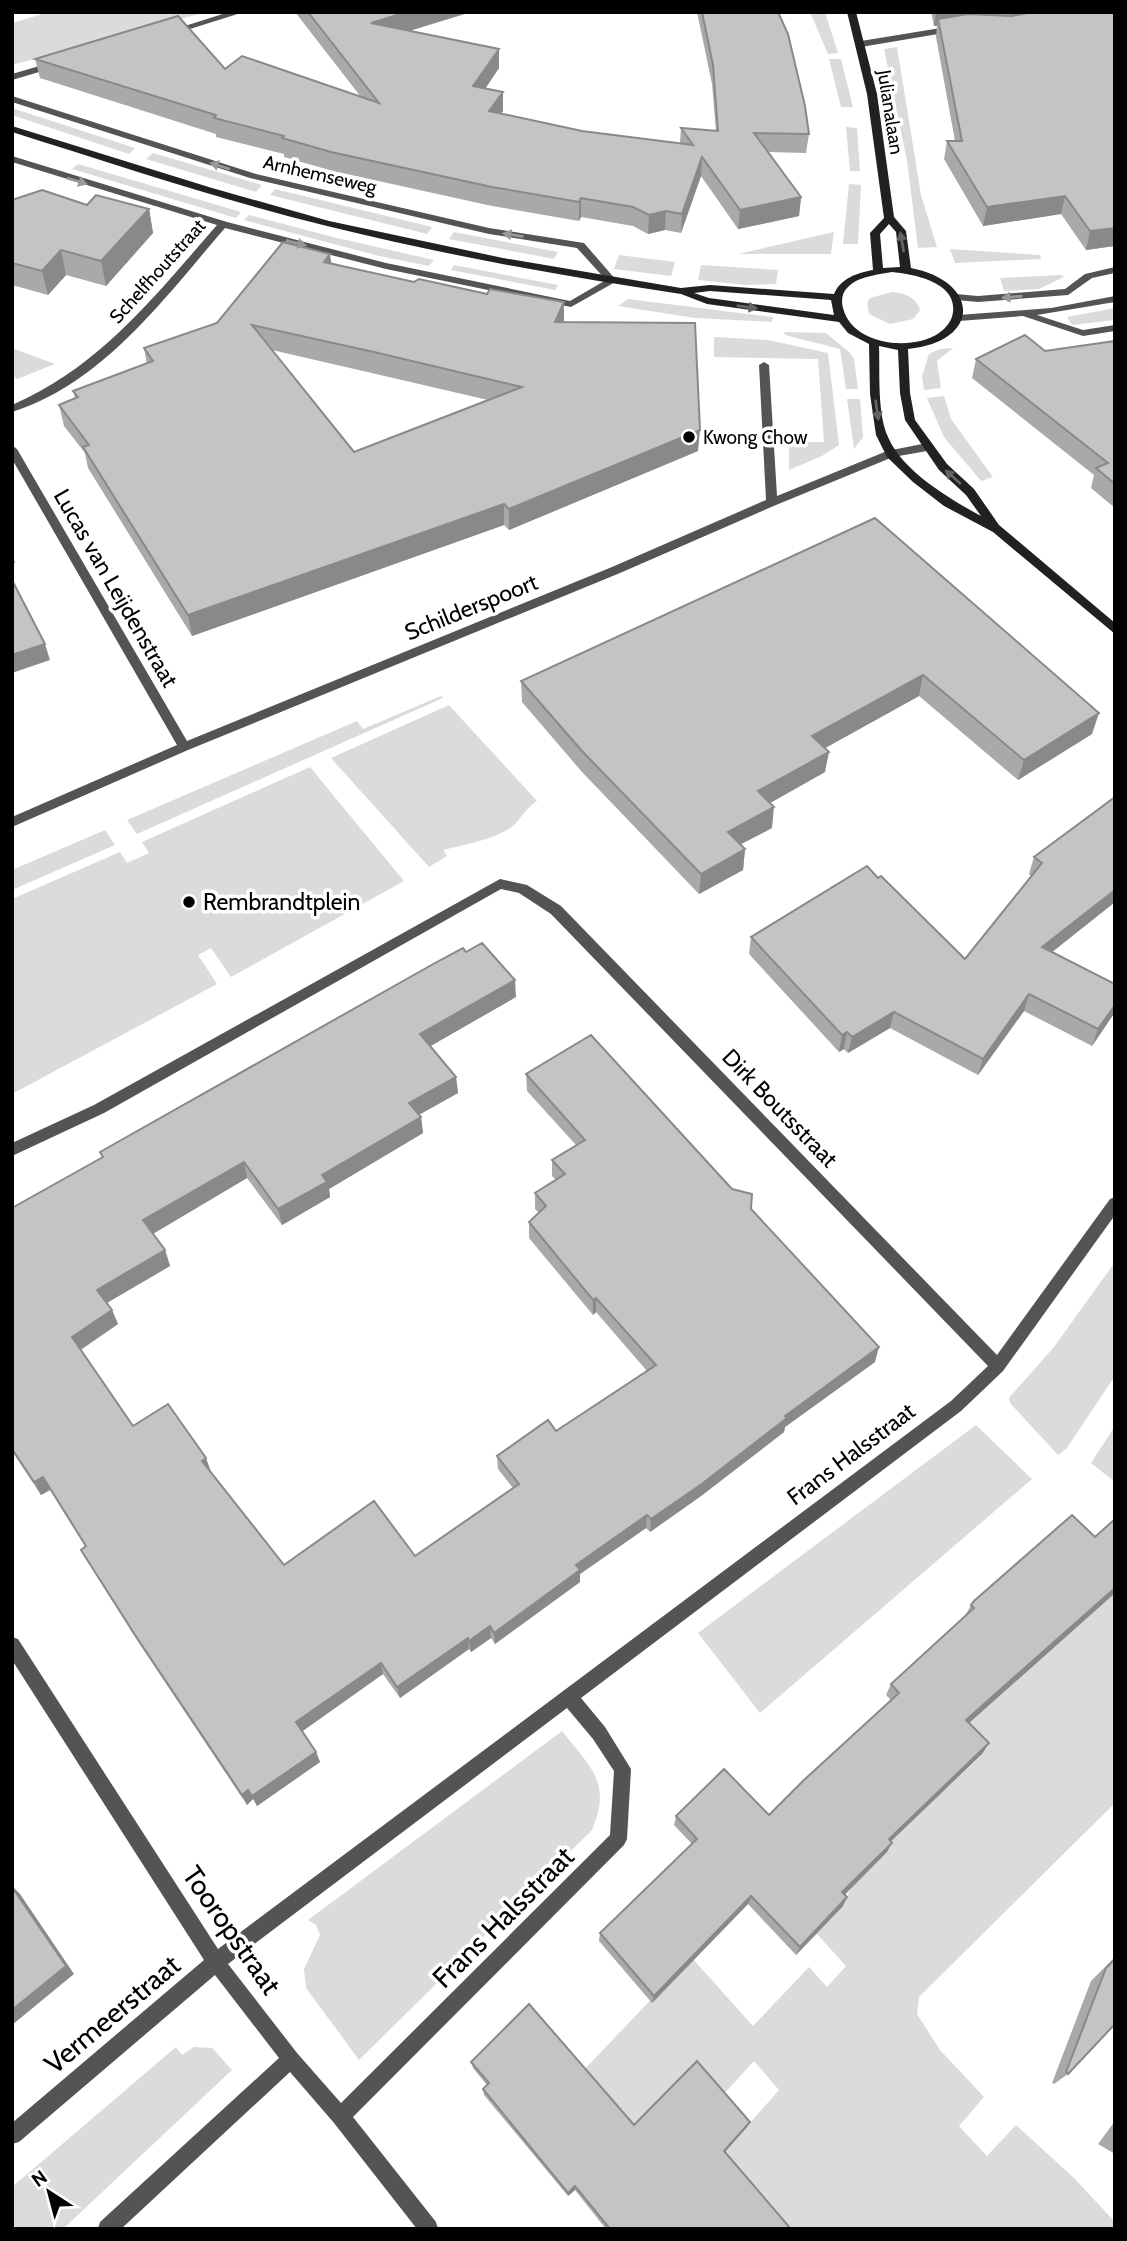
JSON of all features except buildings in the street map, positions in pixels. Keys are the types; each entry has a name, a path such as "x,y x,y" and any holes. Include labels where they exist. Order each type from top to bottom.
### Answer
{"street":[{"path":"160,35 240,12"},
{"name":"Julianalaan","path":"851,12 872,94 889,218 901,231 906,270"},
{"path":"861,44 965,27"},
{"path":"12,77 66,62"},
{"name":"Arnhemseweg","path":"12,99 253,177 489,231 580,245 612,281"},
{"name":"Arnhemseweg","path":"12,129 183,183 327,223 492,259 681,291 706,301 839,319"},
{"path":"12,159 223,224 386,266 570,304 612,281"},
{"path":"878,270 875,233 889,218"},
{"name":"Schelfhoutstraat","path":"12,409 27,404 76,374 129,331 223,224"},
{"path":"878,270 906,270 936,279 956,297 960,307 959,318 953,328 941,337 923,344 902,346 874,342 859,336 839,319 835,297 844,284 862,274 878,270"},
{"path":"956,297 978,299 1068,292 1077,281 1095,273 1115,270"},
{"name":"Arnhemseweg","path":"681,291 710,288 835,297"},
{"path":"1068,292 1074,302 1081,304"},
{"path":"959,318 1022,314 1115,299"},
{"path":"1022,314 1083,333 1115,328"},
{"path":"874,342 875,394 881,435 891,454 948,503 997,529 1115,630"},
{"path":"902,346 910,420 943,467 970,492 997,529"},
{"path":"764,365 772,502"},
{"name":"Schilderspoort","path":"184,747 891,454 928,447"},
{"name":"Lucas van Leijdenstraat","path":"12,449 184,747"},
{"path":"12,822 184,747"},
{"name":"Dirk Boutsstraat","path":"12,1150 99,1109 500,884 522,889 555,910 998,1366"},
{"name":"Frans Halsstraat","path":"216,1962 956,1406 998,1366 1115,1203"},
{"name":"Tooropstraat","path":"12,1645 216,1962 290,2059 341,2116 429,2229"},
{"name":"Frans Halsstraat","path":"341,2116 618,1839 623,1769 599,1733 568,1696"},
{"name":"Vermeerstraat","path":"12,2134 216,1962"},
{"path":"107,2229 290,2059"}],"shaded area":[{"path":"49,12 206,12 12,65 12,23"},
{"path":"810,12 825,12 838,53 828,54"},
{"path":"897,47 921,195 937,247 918,248 907,161 884,49"},
{"path":"829,59 841,59 853,107 841,107"},
{"path":"12,108 135,148 129,154 12,115"},
{"path":"846,127 857,128 860,171 850,171"},
{"path":"153,153 262,185 256,192 146,159"},
{"path":"78,164 241,212 236,218 72,169"},
{"path":"849,184 861,185 858,244 843,244"},
{"path":"275,189 432,227 427,234 270,195"},
{"path":"249,215 434,260 429,266 379,256 244,220"},
{"path":"454,232 558,252 554,259 449,239"},
{"path":"834,232 831,254 738,254"},
{"path":"950,249 1040,255 1041,259 955,263"},
{"path":"619,255 675,262 671,276 614,269"},
{"path":"454,265 558,285 555,290 451,270"},
{"path":"701,265 778,270 776,284 746,285 698,280"},
{"path":"1064,277 1039,289 1004,291 1000,278"},
{"path":"892,292 905,295 916,302 920,310 913,319 890,324 869,314 867,303 870,298"},
{"path":"628,299 773,317 772,322 695,318 618,306"},
{"path":"1115,308 1115,320 1072,325 1067,317"},
{"path":"784,332 826,333 854,359 858,389 846,389 840,349 785,335"},
{"path":"714,337 768,340 828,353 839,445 822,456 789,470 789,442 824,442 818,359 714,357"},
{"path":"12,348 55,364 17,379 12,374"},
{"path":"953,348 937,361 941,388 924,390 922,376 929,354 940,349"},
{"path":"944,396 951,419 993,477 981,481 944,437 927,398"},
{"path":"847,399 860,399 863,437 854,449"},
{"path":"441,696 443,698 137,834 127,820 357,721 363,729"},
{"path":"449,705 537,801 509,829 485,839 443,850 447,856 429,867 331,758"},
{"name":"Rembrandtplein","path":"310,767 404,881 231,977 211,948 198,955 217,984 12,1094 12,899 120,852 127,863 149,853 142,842"},
{"path":"105,830 115,845 12,890 12,870"},
{"path":"1115,1262 1115,1376 1066,1449 1058,1455 1010,1403 1009,1398 1054,1347"},
{"path":"976,1425 1032,1479 760,1713 698,1633"},
{"path":"1115,1426 1115,1482 1091,1463"},
{"path":"1115,1593 1115,1803 919,1997 917,2014 940,2050 984,2097 959,2126 987,2156 1016,2125 1074,2178 1115,2222 1115,2229 789,2229 693,2187 779,2090 754,2061 721,2097 633,2130 583,2071 678,1971 648,1909 753,2026 809,1967 827,1987 846,1966 816,1933 842,1906 856,1879 887,1852 884,1848 937,1781 946,1789 982,1755 941,1711"},
{"path":"562,1731 590,1766 599,1787 598,1813 592,1830 359,2060 306,1988 304,1969 320,1935 316,1925 308,1920"},
{"path":"176,2047 182,2055 194,2047 212,2048 232,2070 63,2229 12,2229 12,2187"}],"place":[{"name":"Kwong Chow","path":"689,437"},
{"name":"Rembrandtplein","path":"189,902"}]}
